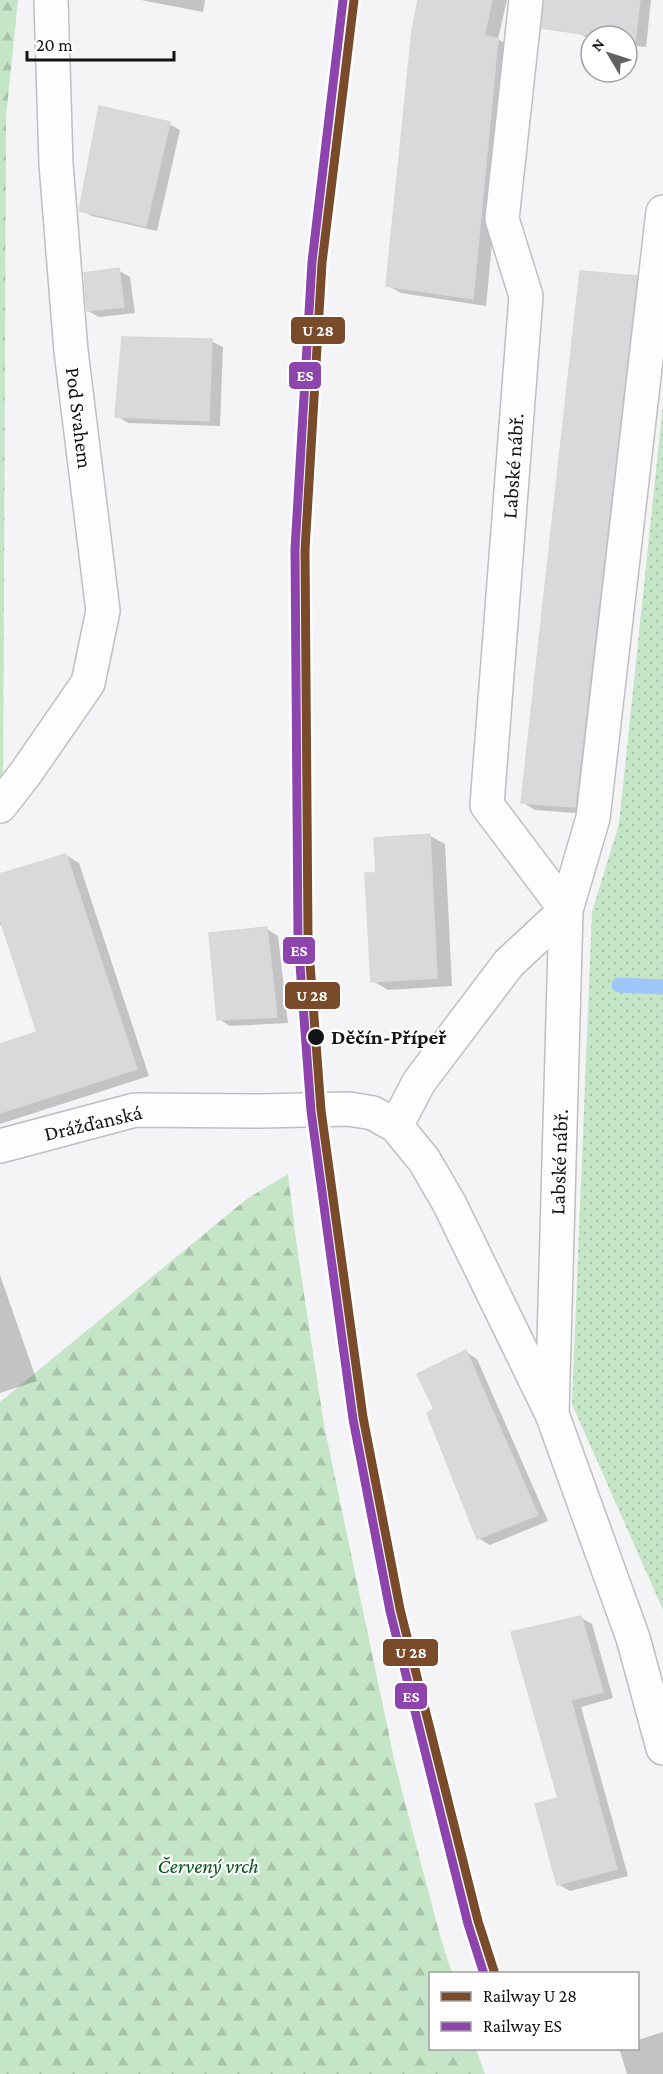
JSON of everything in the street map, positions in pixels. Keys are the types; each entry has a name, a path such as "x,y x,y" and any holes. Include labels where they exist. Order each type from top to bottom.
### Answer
{"street":[{"name":"Pod Svahem","path":"0,806 26,774 88,683 103,611 71,351 56,164 51,0"},
{"name":"Labské nábř.","path":"526,0 502,219 526,296 487,805 566,910"},
{"name":"Labské nábř.","path":"552,1414 566,910 593,818 663,212"},
{"path":"396,1126 419,1082 509,963 566,910"},
{"name":"Labské nábř.","path":"260,1111 349,1109 374,1113 396,1126 424,1160 449,1203 552,1414 633,1638 663,1748"},
{"name":"Drážďanská","path":"0,1146 135,1110 260,1111"}],"green space":[{"path":"0,0 18,0 6,117 3,817 0,819"},
{"path":"663,404 663,1610 572,1404 592,912 619,824"},
{"name":"Červený vrch","path":"288,1174 324,1425 396,1768 452,1972 429,1972 429,2050 476,2050 485,2074 0,2074 0,1402 248,1198"}],"building":[{"path":"418,0 492,0 484,36 498,38 473,299 386,286 412,31"},
{"path":"544,0 640,0 637,24 579,24 579,34 542,28"},
{"path":"99,106 170,122 146,226 79,211"},
{"path":"119,268 124,307 87,311 84,273"},
{"path":"580,271 637,276 575,807 521,803"},
{"path":"122,337 212,339 209,421 115,417"},
{"path":"430,834 437,978 371,982 365,873 376,873 374,838"},
{"path":"66,854 137,1069 0,1113 0,1044 37,1032 0,919 0,874"},
{"path":"267,927 277,1017 217,1020 209,933"},
{"path":"466,1350 538,1515 477,1539 427,1413 434,1409 417,1374"},
{"path":"581,1616 603,1692 571,1700 617,1869 557,1885 535,1804 558,1798 511,1632"}],"waterway":[{"path":"619,985 663,987"}],"transit line":[{"path":"354,0 322,263 305,550 308,937 321,1110 363,1417 400,1609 478,1921 494,1972"}],"rail line":[{"name":"ES","path":"343,0 312,262 295,549 298,938 311,1111 353,1419 390,1611 468,1924 483,1972"}],"place":[{"name":"Děčín-Přípeř","path":"316,1037"}]}
